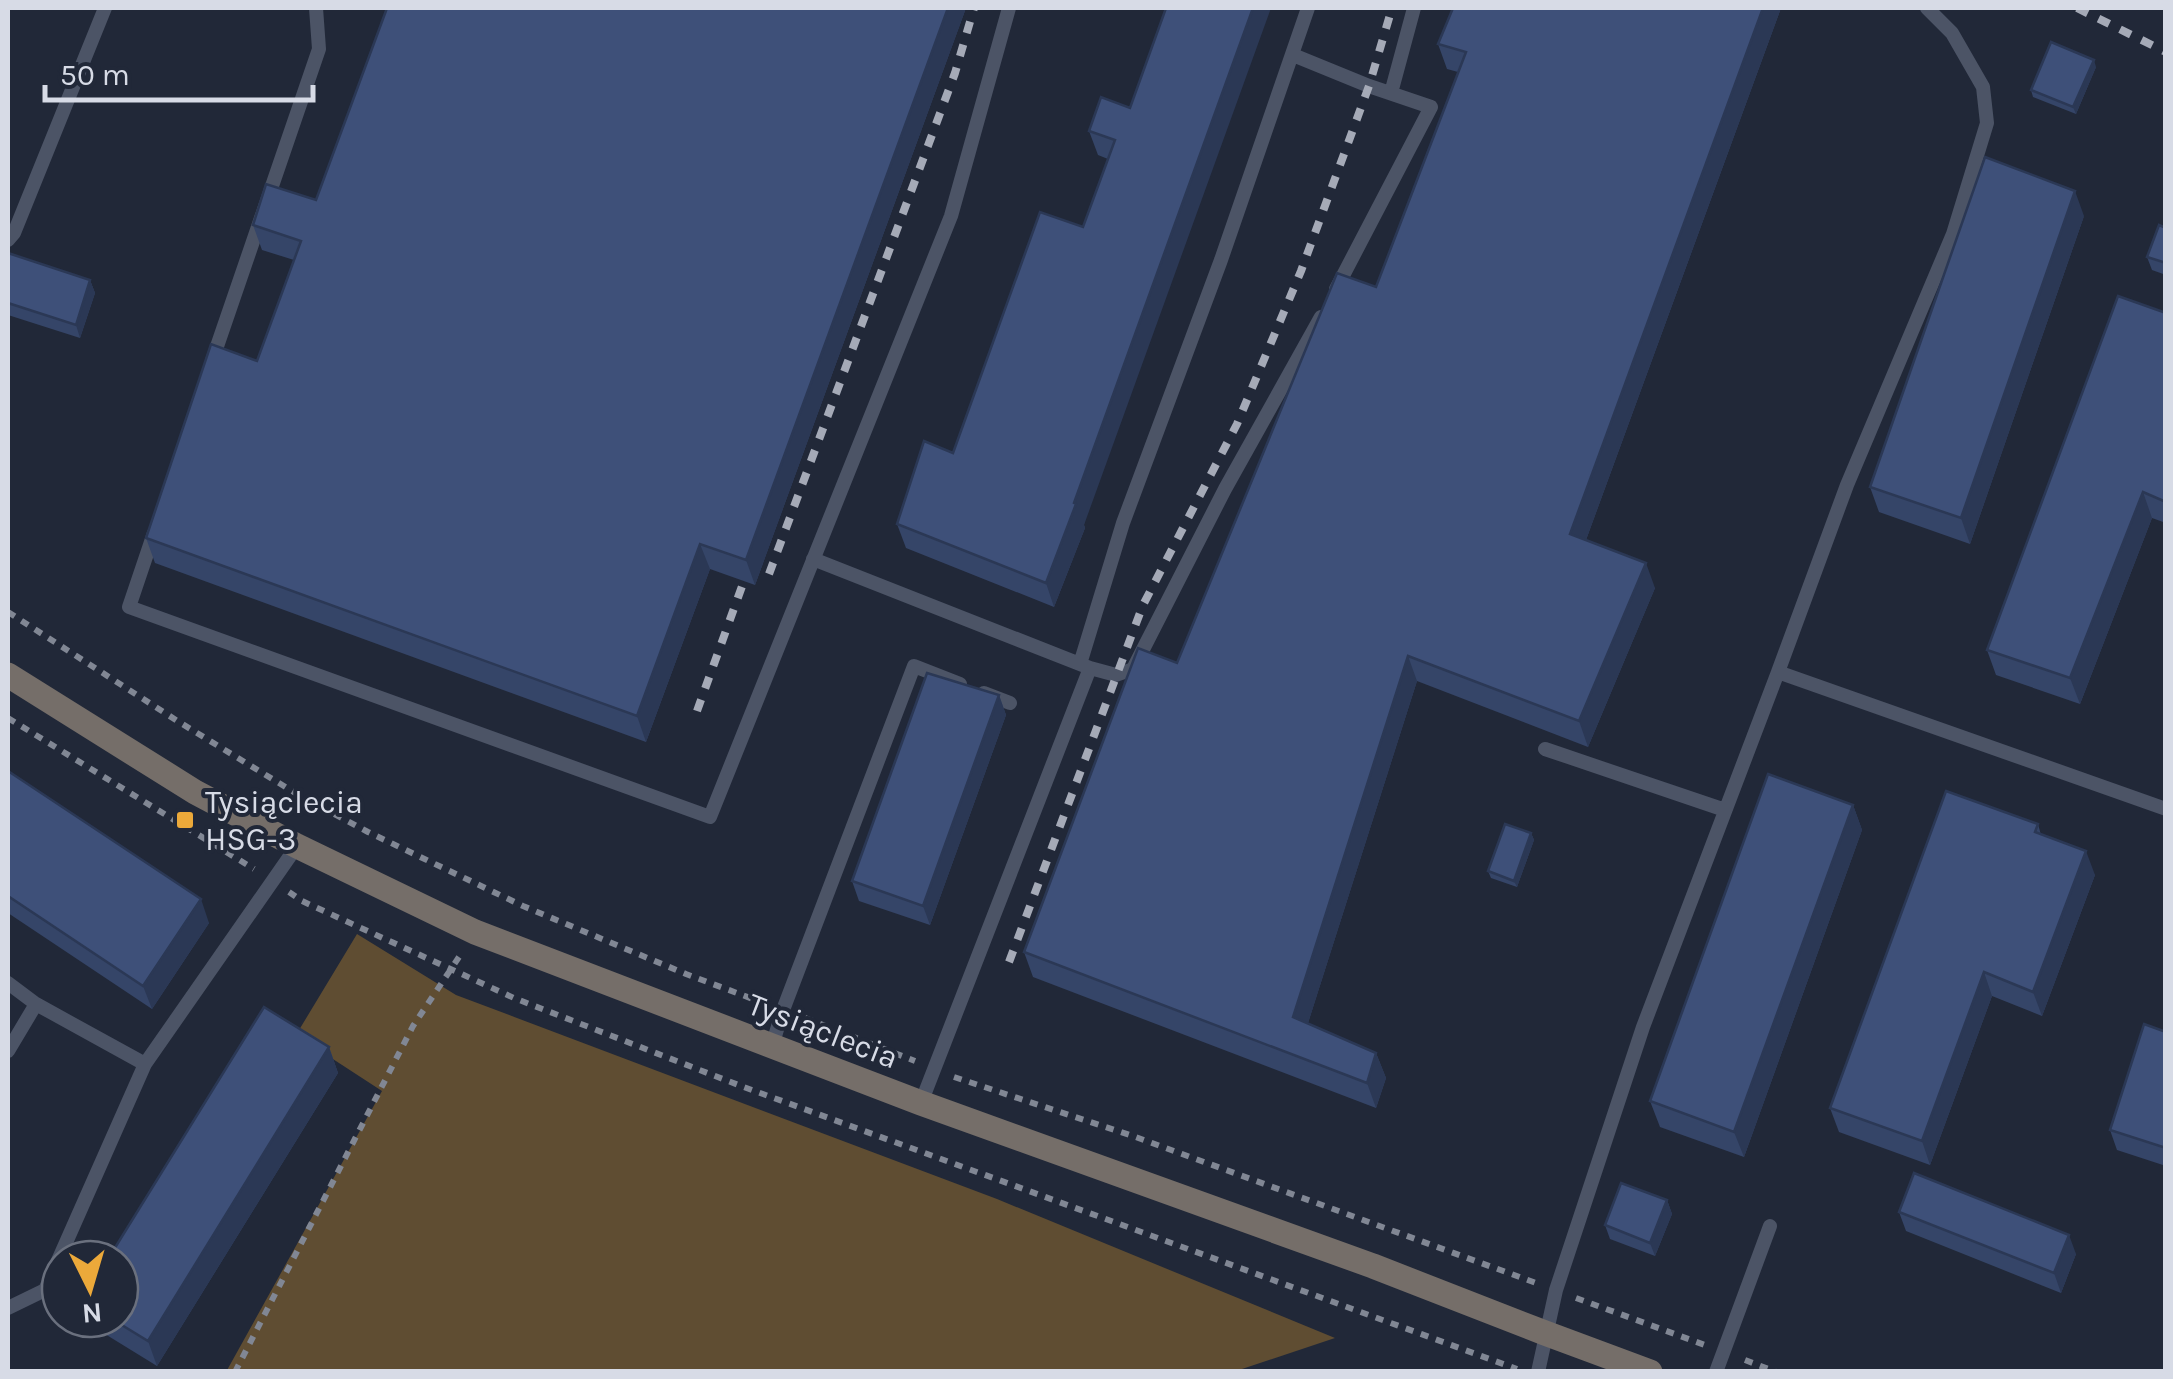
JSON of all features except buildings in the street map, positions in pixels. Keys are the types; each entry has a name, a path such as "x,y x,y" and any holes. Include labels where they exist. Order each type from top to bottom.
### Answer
{"street":[{"name":"Tysiąclecia","path":"8,676 195,792 476,932 921,1103 1373,1266 1650,1372"}],"lane":[{"path":"8,240 105,8"},
{"path":"205,380 320,49 316,8"},
{"path":"158,521 129,607 710,817 951,216 1009,8"},
{"path":"921,1103 1085,666 1123,522 1221,260 1308,8"},
{"path":"1391,92 1414,8"},
{"path":"1538,1372 1556,1290 1643,1027 1847,485 1953,234 1988,123 1983,87 1952,33 1926,8"},
{"path":"813,559 1085,666 1116,675 1133,669 1209,519 1432,107 1292,55"},
{"path":"772,1046 782,1010 914,666 1010,703"},
{"path":"1778,672 2166,809"},
{"path":"1546,748 1725,810"},
{"path":"8,1308 45,1290 145,1064 297,846"},
{"path":"8,982 36,1004 145,1064"},
{"path":"8,1050 36,1004"},
{"path":"1716,1372 1770,1226"}],"path":[{"path":"8,612 297,794 368,832 523,906 686,974 912,1060"},
{"path":"8,718 246,864"},
{"path":"302,901 450,970 741,1086 1508,1365"},
{"path":"235,1372 412,1026 476,932"},
{"path":"963,1081 1130,1135 1534,1282"},
{"path":"1574,1297 1698,1343"},
{"path":"1744,1360 1776,1372"}],"shaded area":[{"path":"357,934 456,995 997,1199 1335,1338 1233,1372 226,1372 382,1091 296,1035"}],"railway":[{"path":"769,574 955,73 974,8"},
{"path":"1009,962 1143,605 1237,424 1301,271 1369,86 1392,8"},
{"path":"2077,8 2166,52"},
{"path":"697,711 754,553"}],"place":[{"name":"Tysiąclecia HSG-3","path":"185,820"}]}
